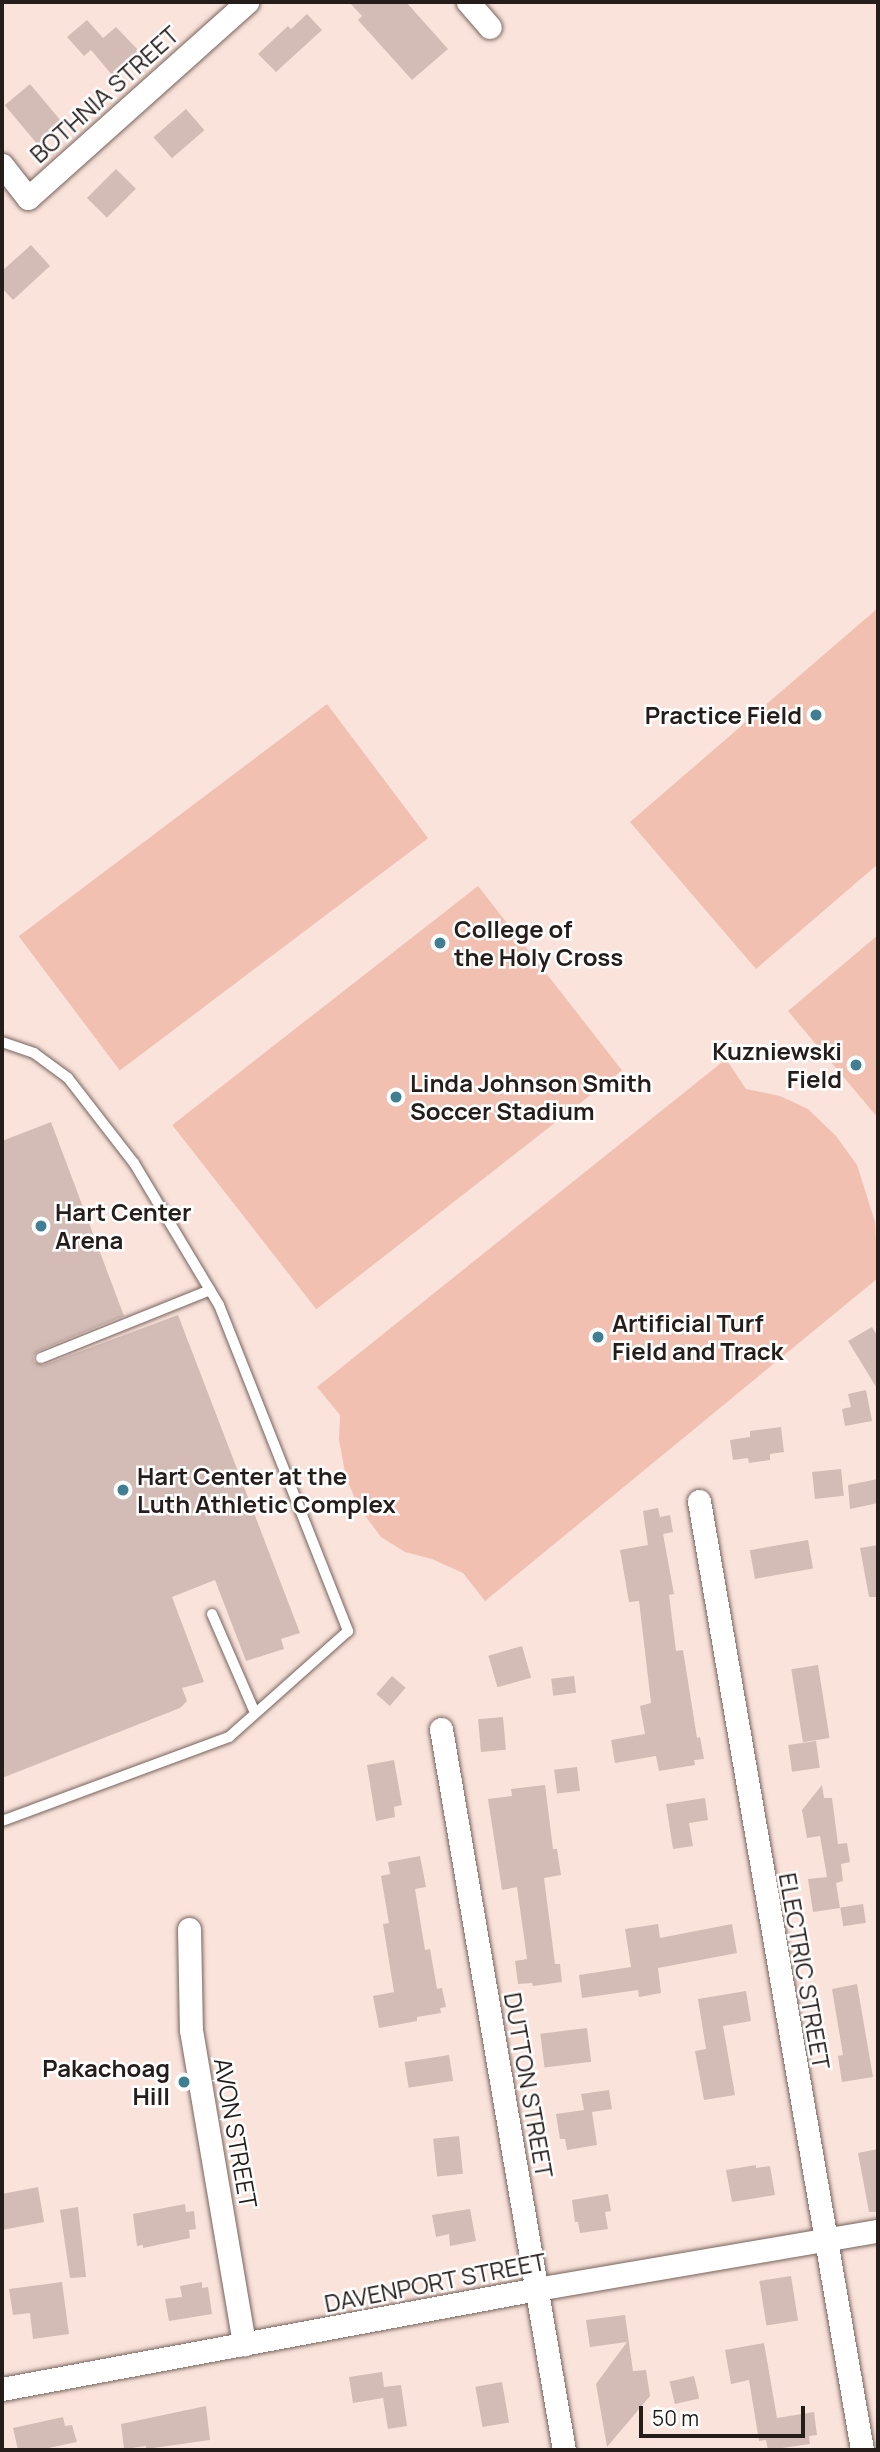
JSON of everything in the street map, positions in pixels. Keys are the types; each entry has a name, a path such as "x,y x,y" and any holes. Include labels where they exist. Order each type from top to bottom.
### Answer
{"street":[{"name":"BOTHNIA STREET","path":"2,165 28,198 247,2"},
{"path":"468,2 489,27"},
{"name":"ELECTRIC STREET","path":"699,1501 862,2450"},
{"name":"DUTTON STREET","path":"441,1729 564,2450"},
{"name":"AVON STREET","path":"190,1929 191,2030 244,2345"},
{"name":"DAVENPORT STREET","path":"2,2389 537,2289 878,2231"}],"lane":[{"path":"2,1042 34,1053 68,1078 134,1163 210,1290 223,1315 348,1631 229,1737 2,1821"},
{"path":"41,1358 210,1290"},
{"path":"212,1614 255,1713"}],"shaded area":[{"name":"Practice Field","path":"878,608 878,864 756,969 630,822"},
{"path":"327,704 428,838 120,1070 19,936"},
{"name":"Linda Johnson Smith Soccer Stadium","path":"478,886 622,1070 316,1309 172,1125"},
{"name":"Kuzniewski Field","path":"878,935 878,1118 788,1011"},
{"path":"726,1059 746,1089 780,1096 808,1109 836,1136 857,1165 875,1222 878,1278 485,1601 463,1573 432,1559 405,1552 381,1537 358,1506 346,1477 339,1440 340,1415 317,1387"}],"building":[{"path":"349,2 406,2 448,49 412,80 358,20 362,16"},
{"path":"307,14 322,30 276,72 258,54 288,26 291,29"},
{"path":"87,20 103,38 116,27 139,51 112,75 91,50 84,56 67,37"},
{"path":"30,84 63,123 38,144 5,105"},
{"path":"186,109 204,130 172,158 154,137"},
{"path":"116,169 136,189 107,218 87,198"},
{"path":"31,245 50,266 13,300 2,288 2,271"},
{"name":"Hart Center at the Luth Athletic Complex","path":"51,1122 124,1316 38,1351 33,1356 34,1362 44,1365 178,1315 300,1633 281,1639 284,1649 246,1661 215,1580 172,1597 204,1682 182,1688 187,1701 180,1708 2,1778 2,1141"},
{"path":"872,1327 878,1337 878,1390 848,1341"},
{"path":"866,1390 872,1421 845,1426 842,1409 851,1407 848,1394"},
{"path":"781,1427 784,1452 770,1454 770,1460 749,1463 748,1458 733,1460 730,1440 750,1437 750,1431"},
{"path":"841,1469 844,1496 815,1499 812,1472"},
{"path":"878,1479 878,1503 850,1509 848,1485"},
{"path":"658,1508 660,1517 670,1515 673,1532 663,1534 674,1594 669,1595 676,1651 683,1650 697,1738 700,1737 704,1759 694,1760 695,1765 659,1771 656,1756 615,1763 611,1740 645,1734 640,1706 651,1703 639,1601 629,1602 620,1550 648,1545 643,1511"},
{"path":"808,1540 813,1569 755,1579 750,1550"},
{"path":"878,1545 878,1597 869,1597 860,1548"},
{"path":"522,1646 531,1678 497,1687 488,1656"},
{"path":"818,1665 830,1738 803,1742 791,1669"},
{"path":"392,1676 406,1688 390,1706 376,1694"},
{"path":"574,1676 576,1693 553,1696 551,1679"},
{"path":"503,1717 506,1750 481,1752 478,1719"},
{"path":"816,1741 820,1768 792,1772 788,1745"},
{"path":"394,1760 402,1805 394,1807 395,1817 376,1821 367,1765"},
{"path":"577,1767 580,1791 557,1794 554,1770"},
{"path":"545,1785 553,1849 557,1849 561,1875 544,1878 555,1964 560,1964 562,1982 533,1986 532,1983 518,1984 515,1961 527,1959 517,1887 502,1890 488,1799 512,1796 511,1789"},
{"path":"822,1785 824,1798 832,1798 838,1844 847,1843 850,1862 841,1864 843,1881 836,1883 840,1908 813,1912 808,1879 827,1877 820,1836 807,1838 802,1810"},
{"path":"705,1798 708,1820 689,1823 693,1846 673,1849 666,1804"},
{"path":"420,1856 426,1887 415,1889 425,1950 430,1949 437,1989 442,1988 446,2007 440,2008 441,2013 417,2017 417,2021 379,2028 373,1996 394,1992 383,1924 389,1923 381,1876 390,1874 388,1862"},
{"path":"863,1904 866,1923 843,1926 840,1908"},
{"path":"658,1924 660,1938 732,1924 737,1953 658,1968 661,1993 639,1997 638,1990 582,1998 579,1975 631,1967 625,1929"},
{"path":"857,1984 873,2077 842,2082 838,2056 843,2055 832,1989"},
{"path":"746,1991 751,2021 723,2026 735,2095 704,2100 695,2051 706,2049 698,1999"},
{"path":"587,2028 591,2062 544,2067 540,2034"},
{"path":"449,2055 453,2081 409,2088 405,2062"},
{"path":"609,2090 612,2109 592,2112 597,2145 567,2150 565,2139 560,2139 556,2114 584,2110 581,2094"},
{"path":"459,2136 463,2174 437,2177 433,2139"},
{"path":"878,2149 878,2212 869,2212 858,2153"},
{"path":"756,2165 756,2168 770,2166 775,2195 732,2202 726,2170"},
{"path":"38,2187 44,2222 2,2230 2,2194"},
{"path":"608,2194 611,2211 605,2212 608,2229 580,2233 578,2222 575,2222 572,2200"},
{"path":"185,2204 186,2212 194,2211 196,2229 189,2230 190,2238 143,2248 143,2245 137,2246 133,2214"},
{"path":"78,2207 86,2277 70,2278 60,2210"},
{"path":"470,2209 476,2241 450,2246 449,2234 436,2237 432,2215"},
{"path":"791,2276 798,2320 766,2325 759,2281"},
{"path":"62,2282 69,2334 33,2339 30,2313 13,2315 9,2289"},
{"path":"202,2282 202,2288 208,2287 212,2314 169,2321 165,2299 182,2297 180,2286"},
{"path":"625,2315 633,2371 646,2370 650,2396 607,2447 596,2384 627,2342 590,2347 586,2320"},
{"path":"764,2343 777,2418 814,2412 817,2435 809,2436 810,2444 768,2450 766,2440 759,2441 749,2380 731,2384 725,2350"},
{"path":"382,2372 384,2387 401,2385 407,2426 388,2429 383,2398 353,2403 349,2377"},
{"path":"694,2376 699,2398 675,2404 670,2382"},
{"path":"502,2382 509,2422 483,2427 475,2387"},
{"path":"206,2406 210,2440 146,2449 146,2446 124,2449 121,2424"},
{"path":"63,2417 65,2426 72,2425 77,2442 39,2450 18,2450 13,2428"}],"place":[{"name":"Practice Field","path":"816,715"},
{"name":"College of the Holy Cross","path":"440,943"},
{"name":"Kuzniewski Field","path":"856,1065"},
{"name":"Linda Johnson Smith Soccer Stadium","path":"396,1097"},
{"name":"Hart Center Arena","path":"41,1226"},
{"name":"Artificial Turf Field and Track","path":"598,1337"},
{"name":"Hart Center at the Luth Athletic Complex","path":"123,1490"},
{"name":"Pakachoag Hill","path":"184,2082"}]}
